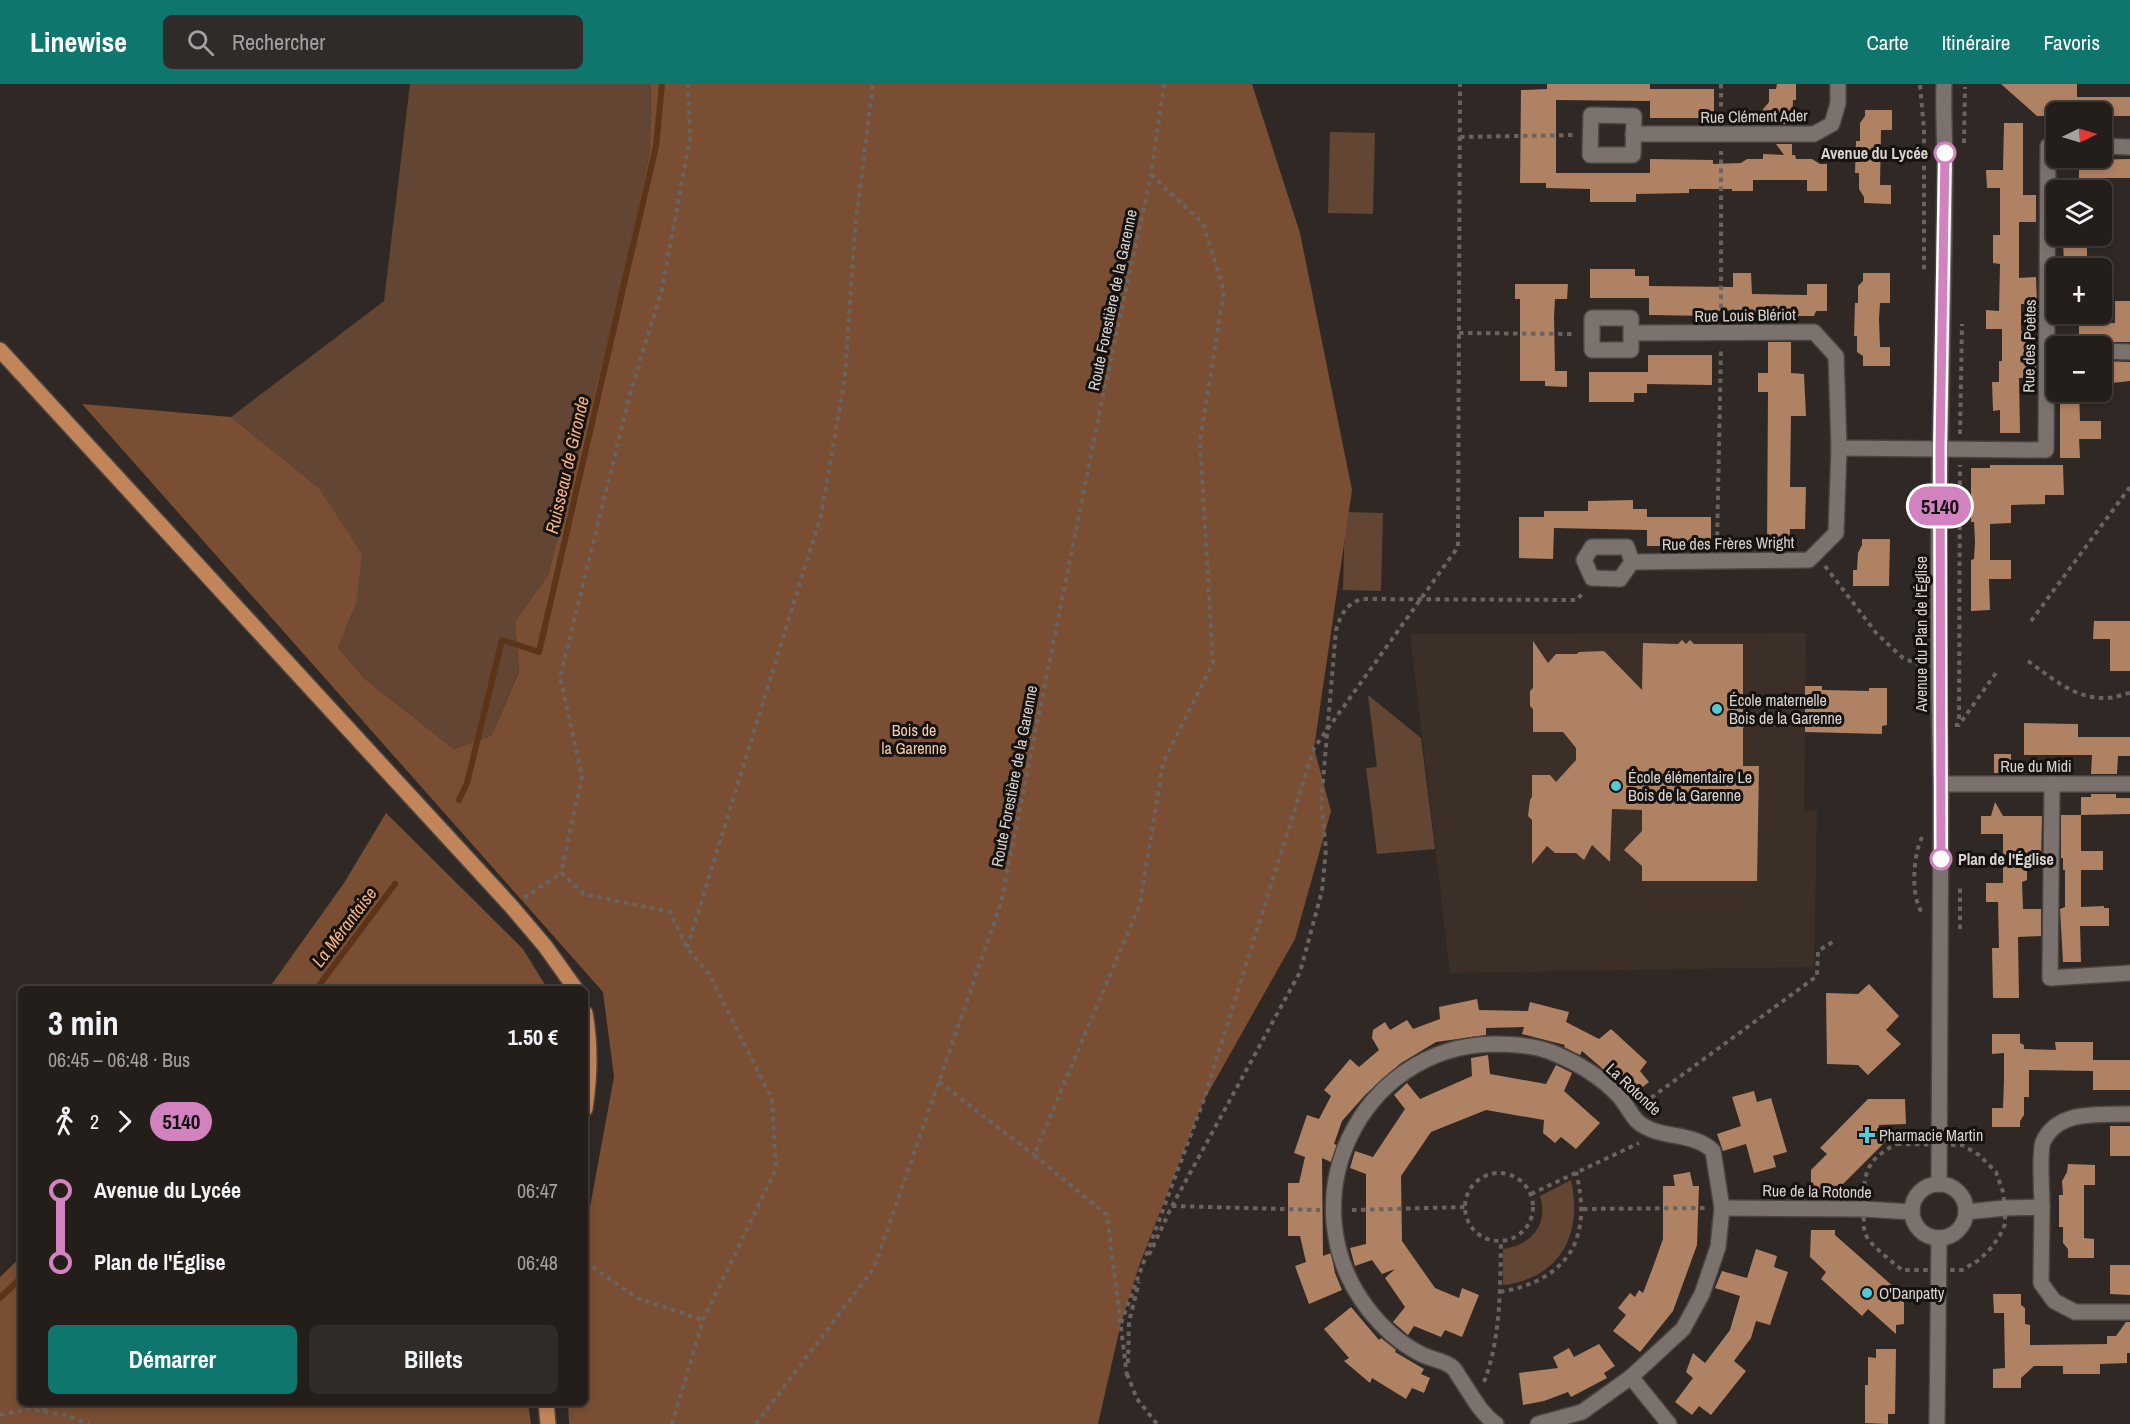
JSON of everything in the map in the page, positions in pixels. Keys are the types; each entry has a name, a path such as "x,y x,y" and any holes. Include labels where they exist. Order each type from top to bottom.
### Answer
{"main road":[{"path":"0,350 511,906 545,946 574,986"},
{"path":"588,1030 590,1076 588,1089"},
{"path":"546,1406 548,1424"}],"street":[{"name":"Rue Clément Ader","path":"1634,134 1814,134 1832,124 1838,104 1838,84"},
{"name":"Avenue du Plan de l'Église","path":"1939,1184 1940,449 1945,168 1944,84"},
{"path":"1591,115 1634,116 1634,134 1633,155 1590,155 1591,115"},
{"path":"2112,146 2130,147"},
{"name":"Rue des Poètes","path":"2048,168 2052,336"},
{"path":"1592,318 1631,318 1631,350 1592,350 1592,334 1592,318"},
{"name":"Rue Louis Blériot","path":"1631,333 1814,332 1836,356 1839,448"},
{"path":"2112,351 2130,352"},
{"name":"Rue des Poètes","path":"1940,449 2046,450 2049,402"},
{"path":"1839,448 1940,449"},
{"name":"Rue des Frères Wright","path":"1632,562 1809,560 1836,533 1839,448"},
{"path":"1592,547 1627,547 1632,562 1620,579 1592,578 1584,560 1592,547"},
{"name":"Rue du Midi","path":"1941,784 2130,784"},
{"path":"2052,784 2050,978 2130,973"},
{"name":"La Rotonde","path":"1496,1424 1476,1402 1452,1367 1419,1354 1392,1336 1367,1308 1349,1278 1338,1250 1333,1210 1335,1189 1348,1141 1376,1098 1394,1079 1420,1062 1445,1051 1477,1045 1522,1045 1550,1051 1574,1062 1597,1077 1620,1097 1637,1120 1650,1130 1694,1139 1706,1144 1713,1151 1722,1208 1718,1247 1702,1294 1683,1329 1631,1377 1582,1412 1538,1424"},
{"path":"2130,1114 2080,1116 2058,1123 2043,1143 2041,1283 2054,1301 2075,1312 2130,1312"},
{"path":"1939,1184 1948,1186 1961,1196 1966,1212 1964,1221 1954,1234 1939,1238 1923,1233 1913,1220 1912,1212 1917,1195 1923,1189 1939,1184"},
{"path":"1966,1212 2042,1207"},
{"name":"Rue de la Rotonde","path":"1722,1208 1864,1209 1912,1212"},
{"path":"1937,1424 1939,1238"},
{"path":"1631,1377 1669,1424"}],"path":[{"path":"511,906 561,873 582,776 560,677 627,405 662,289 690,138 688,84"},
{"path":"687,948 821,515 845,377 855,229 873,84"},
{"name":"Route Forestière de la Garenne","path":"756,1424 874,1268 1001,903 1101,405 1151,175 1164,84"},
{"path":"1121,1323 1203,1102 1314,748 1458,547 1460,84"},
{"path":"1964,147 1965,87"},
{"path":"1460,136 1591,134"},
{"path":"1034,1155 1140,904 1163,763 1213,663 1200,441 1224,291 1203,223 1151,175"},
{"path":"1958,737 1962,314"},
{"path":"1459,333 1592,334"},
{"path":"2031,621 2130,487"},
{"path":"1816,553 1877,634 1903,658 1923,667"},
{"path":"1127,1376 1129,1322 1141,1272 1172,1206 1300,972 1322,891 1326,849 1321,804 1336,630 1341,614 1350,603 1361,599 1577,600 1592,578"},
{"path":"2028,661 2072,692 2088,697 2109,698 2130,693"},
{"path":"1959,725 1998,670"},
{"path":"561,873 584,894 670,912 687,948 709,974 772,1099 776,1169 703,1320 672,1424"},
{"path":"1960,874 1960,933"},
{"path":"1627,1106 1641,1105 1817,976 1818,951 1836,940"},
{"path":"939,1082 1107,1215 1127,1376 1137,1399 1157,1424"},
{"path":"1531,1194 1660,1133"},
{"path":"1897,1144 1962,1144 1979,1155 1996,1172 2003,1192 2004,1208 2005,1224 2000,1235 1979,1260 1962,1270 1902,1270 1865,1234 1863,1182 1869,1166 1887,1149 1897,1144"},
{"path":"1500,1292 1522,1288 1540,1281 1565,1261 1574,1245 1583,1209 1576,1172"},
{"path":"1496,1173 1513,1175 1524,1183 1531,1194 1533,1210 1528,1226 1516,1237 1501,1241 1488,1239 1476,1233 1468,1221 1465,1207 1469,1191 1480,1178 1496,1173"},
{"path":"1583,1209 1722,1208"},
{"path":"1476,1402 1492,1360 1500,1292 1501,1241"},
{"path":"588,1264 637,1298 703,1320"},
{"path":"41,1412 51,1406"},
{"path":"0,1415 27,1409 66,1415 89,1424"}],"shaded area":[{"path":"410,84 651,84 650,151 618,299 548,575 515,621 519,670 492,735 454,749 365,679 338,648 356,604 318,487 231,417 384,301"},
{"path":"1330,132 1375,133 1373,214 1328,213"},
{"path":"1345,512 1383,513 1381,591 1343,590"},
{"name":"École élémentaire Le Bois de la Garenne","path":"1806,633 1804,811 1817,810 1814,967 1450,973 1410,634"},
{"path":"1368,695 1421,738 1435,849 1377,854 1366,768 1377,767"},
{"path":"1571,1180 1574,1218 1563,1250 1553,1263 1540,1273 1523,1281 1503,1285 1503,1249 1522,1243 1535,1232 1542,1216 1540,1196"}],"green space":[{"name":"Bois de la Garenne","path":"651,84 1252,84 1300,233 1352,490 1314,748 1331,811 1295,939 1203,1102 1140,1263 1121,1323 1098,1424 569,1424 568,1406 588,1406 588,1218 614,1077 603,992 82,404 231,417 318,487 362,554 356,604 338,648 365,679 454,749 492,735 519,671 515,621 548,575 618,299 650,151"},
{"path":"386,813 523,949 546,986 270,986 344,883"},
{"path":"18,1260 18,1406 529,1406 531,1424 0,1424 0,1277"}],"building":[{"path":"1547,84 1650,84 1650,89 1714,89 1714,118 1650,118 1650,101 1556,100 1556,173 1650,173 1650,159 1713,160 1713,164 1741,163 1747,159 1763,159 1763,154 1784,155 1776,144 1792,144 1792,155 1795,155 1796,159 1812,159 1820,164 1827,164 1827,191 1807,191 1807,180 1753,180 1753,191 1689,189 1689,193 1636,194 1636,202 1590,202 1590,189 1546,188 1546,183 1520,183 1521,90 1547,89"},
{"path":"1777,84 1796,84 1792,124 1761,124 1759,114 1769,102 1769,89 1776,89"},
{"path":"2001,84 2077,84 2077,97 2130,97 2130,116 2112,116 2112,102 2046,102 2046,116 2037,116"},
{"path":"1865,110 1892,110 1892,130 1881,130 1880,185 1891,185 1891,204 1864,203 1864,197 1859,189 1859,173 1855,173 1856,141 1860,141 1860,123 1865,116"},
{"path":"2004,123 2023,123 2023,195 2036,195 2036,222 2019,222 2019,278 2036,277 2037,304 2021,304 2021,331 2026,333 2026,361 2036,361 2036,378 2019,378 2020,433 2000,433 2000,410 1993,411 1992,382 1999,382 1999,361 2002,361 2002,329 1986,329 1986,310 1999,311 2000,264 1993,263 1993,235 2000,235 2000,188 1987,188 1986,170 2003,170"},
{"path":"2112,159 2130,159 2130,178 2079,178 2079,168 2112,168"},
{"path":"2063,246 2087,246 2087,258 2064,258"},
{"path":"1590,269 1635,269 1635,276 1649,276 1649,286 1733,287 1733,273 1751,273 1752,294 1807,295 1807,284 1827,284 1827,311 1816,311 1814,316 1796,316 1796,320 1791,320 1791,322 1768,322 1768,319 1763,319 1763,316 1745,316 1744,310 1712,311 1712,316 1649,315 1649,298 1590,298"},
{"path":"1863,273 1890,273 1890,303 1880,303 1879,319 1880,347 1890,347 1890,366 1863,366 1863,356 1857,352 1857,336 1854,336 1855,303 1858,303 1858,286 1863,281"},
{"path":"1515,284 1568,284 1567,299 1555,299 1554,317 1555,371 1567,371 1567,387 1545,386 1545,381 1520,381 1520,299 1515,299"},
{"path":"2115,301 2130,301 2130,342 2112,342 2112,336 2079,336 2079,324 2115,323"},
{"path":"1768,342 1791,342 1791,373 1804,374 1806,416 1791,416 1790,487 1806,487 1805,529 1790,529 1789,550 1767,551 1768,392 1758,392 1758,373 1768,373"},
{"path":"1648,355 1712,355 1712,385 1647,384 1647,393 1634,393 1634,402 1589,402 1589,372 1648,372"},
{"path":"2112,361 2130,362 2130,381 2112,383"},
{"path":"2060,402 2079,402 2080,421 2101,421 2101,439 2079,439 2080,458 2060,458"},
{"path":"1990,465 2063,465 2064,495 2045,495 2045,504 2011,505 2011,523 1990,524 1990,560 2011,560 2011,579 1989,579 1990,610 1971,611 1971,560 1974,559 1975,542 1974,522 1971,522 1971,468 1990,468"},
{"path":"1633,500 1633,509 1647,509 1647,517 1711,517 1711,546 1647,546 1647,530 1554,528 1553,559 1519,558 1519,517 1544,517 1544,511 1588,511 1588,501"},
{"path":"1862,539 1890,539 1889,586 1853,586 1853,570 1857,570"},
{"path":"2094,621 2130,621 2130,671 2110,671 2110,639 2093,639"},
{"path":"1682,640 1686,644 1690,640 1694,644 1743,644 1743,700 1746,703 1743,706 1743,721 1746,724 1743,728 1743,766 1759,766 1757,881 1642,881 1642,866 1624,850 1642,831 1642,810 1612,809 1610,862 1592,845 1584,860 1576,853 1555,853 1547,846 1532,864 1532,820 1528,816 1532,797 1532,775 1550,775 1556,782 1576,760 1576,748 1563,732 1533,732 1530,691 1533,688 1533,641 1548,663 1556,654 1604,651 1642,690 1643,643 1678,644"},
{"path":"1805,686 1822,686 1822,690 1869,691 1869,688 1887,688 1887,725 1882,726 1882,734 1805,732"},
{"path":"2024,723 2078,724 2078,737 2130,737 2130,756 2118,756 2117,774 2091,774 2092,755 2024,755"},
{"path":"1994,754 2011,754 2011,773 1994,773"},
{"path":"2091,794 2116,794 2116,798 2130,798 2130,814 2081,815 2081,797 2091,797"},
{"path":"1995,802 2003,816 2042,816 2041,858 2027,858 2027,880 2022,882 2023,909 2041,909 2041,936 2018,937 2019,998 1993,998 1992,948 1999,948 1998,902 1986,902 1986,883 2003,883 2003,834 1981,834 1981,816 1991,816"},
{"path":"2061,815 2081,815 2081,851 2103,851 2103,870 2081,870 2081,907 2104,906 2104,908 2109,908 2109,926 2080,926 2081,962 2063,962 2060,909 2065,907 2065,870 2063,870 2063,858 2061,858"},
{"path":"1869,984 1899,1016 1886,1030 1901,1044 1868,1075 1858,1065 1827,1064 1826,993 1858,994"},
{"path":"1477,999 1479,1010 1528,1011 1530,1002 1569,1012 1566,1022 1599,1039 1611,1029 1647,1062 1640,1071 1649,1082 1633,1095 1582,1051 1580,1055 1564,1047 1565,1045 1522,1034 1524,1027 1486,1028 1486,1035 1436,1042 1401,1063 1366,1094 1342,1121 1331,1162 1322,1158 1323,1256 1331,1253 1335,1273 1342,1290 1309,1304 1295,1266 1306,1262 1300,1236 1288,1236 1288,1183 1299,1183 1305,1157 1294,1153 1307,1115 1319,1119 1331,1096 1324,1090 1350,1059 1359,1067 1379,1050 1372,1038 1373,1030 1385,1022 1390,1030 1407,1020 1413,1029 1440,1019 1439,1007"},
{"path":"1992,1034 2020,1034 2020,1043 2024,1045 2024,1049 2056,1050 2055,1042 2093,1042 2093,1060 2130,1060 2130,1090 2093,1090 2093,1071 2029,1070 2029,1097 2024,1097 2024,1115 2020,1121 2020,1127 1992,1127 1992,1108 2003,1108 2004,1053 1992,1054"},
{"path":"1488,1055 1490,1074 1546,1084 1556,1065 1572,1073 1564,1091 1600,1123 1576,1149 1561,1137 1555,1143 1543,1133 1544,1120 1486,1110 1431,1132 1401,1176 1402,1241 1435,1288 1459,1298 1462,1288 1479,1295 1462,1337 1445,1330 1441,1337 1414,1326 1408,1335 1393,1322 1405,1307 1385,1278 1395,1269 1382,1274 1372,1260 1355,1266 1350,1248 1366,1244 1366,1174 1350,1168 1355,1151 1373,1157 1405,1109 1394,1095 1407,1083 1420,1099 1472,1076 1471,1058"},
{"path":"1754,1091 1757,1102 1771,1098 1787,1152 1773,1156 1776,1167 1754,1173 1746,1144 1723,1151 1717,1134 1741,1126 1732,1097"},
{"path":"1868,1099 1905,1099 1906,1124 1878,1125 1888,1139 1834,1193 1811,1193 1811,1170 1827,1154 1820,1148"},
{"path":"2110,1126 2130,1126 2130,1156 2110,1156"},
{"path":"2068,1164 2095,1165 2095,1185 2084,1185 2084,1238 2094,1239 2094,1258 2068,1258 2068,1249 2063,1243 2063,1227 2059,1227 2059,1195 2063,1195 2062,1181"},
{"path":"1690,1172 1693,1186 1699,1186 1697,1245 1673,1311 1640,1352 1613,1331 1626,1315 1618,1308 1630,1293 1635,1297 1639,1290 1643,1293 1653,1267 1663,1239 1663,1186 1675,1186 1673,1175"},
{"path":"1811,1230 1835,1230 1835,1235 1904,1296 1904,1324 1896,1325 1896,1334 1868,1309 1862,1316 1821,1279 1826,1272 1810,1257"},
{"path":"1756,1249 1777,1256 1774,1267 1788,1272 1770,1325 1756,1321 1751,1338 1734,1361 1746,1371 1711,1415 1699,1406 1692,1415 1675,1402 1693,1378 1686,1372 1693,1353 1705,1363 1730,1330 1740,1296 1715,1288 1722,1271 1747,1278"},
{"path":"2110,1265 2130,1265 2130,1295 2110,1294"},
{"path":"1993,1294 2021,1294 2021,1305 2025,1308 2025,1324 2030,1325 2030,1345 2107,1344 2107,1336 2116,1336 2126,1322 2130,1322 2130,1353 2127,1353 2127,1363 2100,1364 2100,1374 2063,1374 2063,1366 2034,1366 2021,1378 2021,1388 1993,1388 1993,1369 2005,1368 2004,1313 1994,1313"},
{"path":"1351,1307 1379,1340 1381,1338 1396,1350 1395,1352 1424,1369 1421,1374 1430,1378 1424,1393 1412,1388 1406,1399 1372,1378 1370,1383 1344,1361 1349,1358 1324,1329"},
{"path":"1599,1344 1615,1366 1604,1373 1607,1378 1571,1397 1568,1392 1544,1401 1523,1405 1519,1373 1558,1368 1553,1357 1569,1348 1574,1357"},
{"path":"1876,1349 1896,1349 1895,1414 1888,1414 1888,1424 1865,1423 1868,1357 1876,1358"}],"waterway":[{"name":"Ruisseau de Gironde","path":"459,800 467,783 502,640 539,652 656,146 662,84"},
{"name":"La Mérantaise","path":"318,986 395,884"},
{"name":"La Mérantaise","path":"0,1298 18,1281"}],"bus line":[{"name":"5140","path":"1941,859 1940,449 1945,153"}],"place":[{"name":"Avenue du Lycée","path":"1945,153"},
{"name":"École maternelle Bois de la Garenne","path":"1717,709"},
{"name":"École élémentaire Le Bois de la Garenne","path":"1616,786"},
{"name":"Plan de l'Église","path":"1941,859"},
{"name":"Pharmacie Martin","path":"1867,1135"},
{"name":"O'Danpatty","path":"1867,1293"}]}
